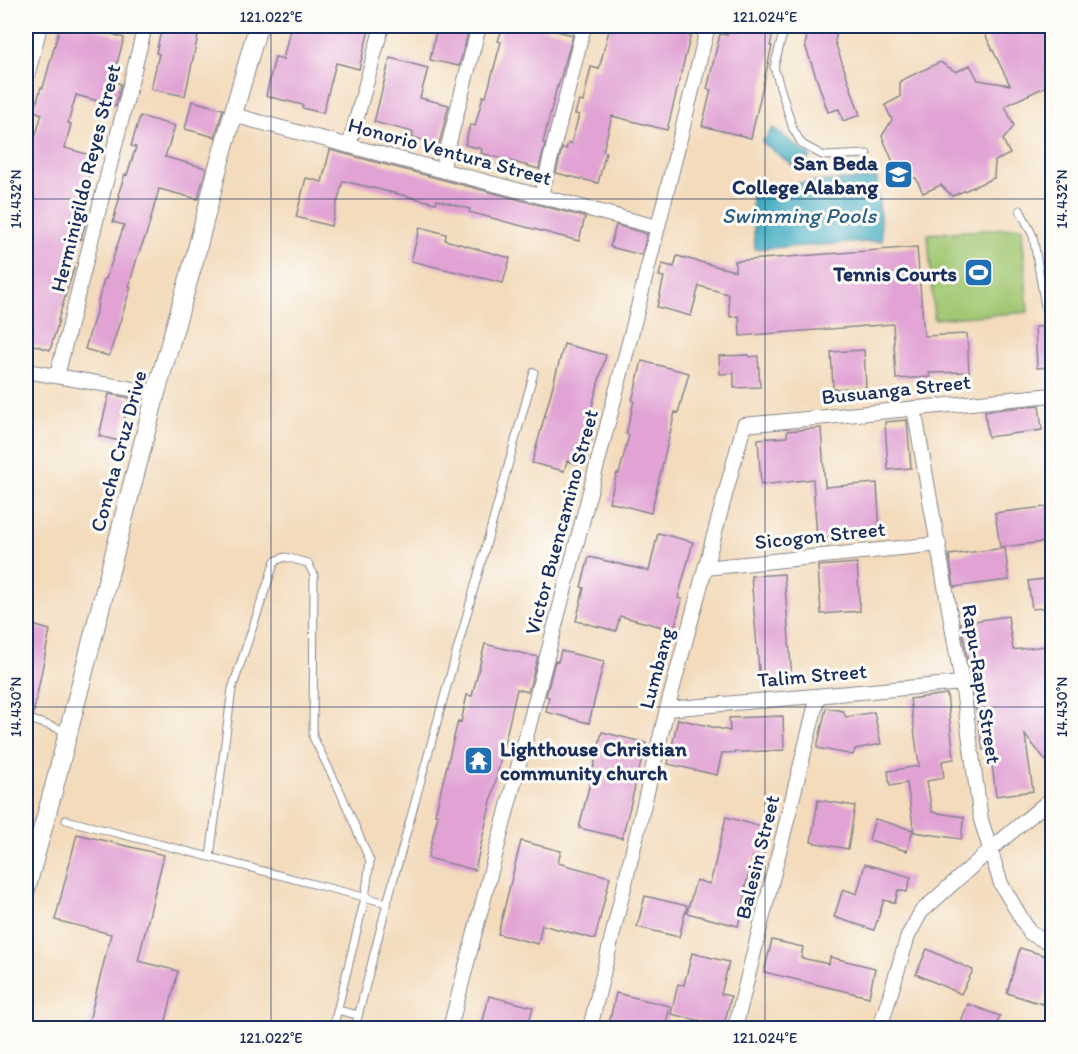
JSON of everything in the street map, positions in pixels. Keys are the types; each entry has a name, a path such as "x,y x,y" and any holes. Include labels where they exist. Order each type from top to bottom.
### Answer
{"street":[{"path":"26,81 40,26"},
{"name":"Herminigildo Reyes Street","path":"57,376 145,26"},
{"name":"Concha Cruz Drive","path":"26,889 156,393 258,26"},
{"path":"349,146 382,26"},
{"path":"442,170 479,26"},
{"path":"540,196 584,26"},
{"name":"Victor Buencamino Street","path":"450,1029 636,317 708,26"},
{"name":"Honorio Ventura Street","path":"233,115 657,227"},
{"path":"26,370 156,393"},
{"name":"Busuanga Street","path":"744,425 914,408 1052,398"},
{"name":"Rapu-Rapu Street","path":"914,408 962,683 981,820 1001,884 1030,933 1053,943"},
{"name":"Lumbang","path":"590,1029 667,709 744,425"},
{"name":"Sicogon Street","path":"705,568 939,544"},
{"name":"Talim Street","path":"667,709 962,683"},
{"name":"Balesin Street","path":"735,1029 818,696"},
{"path":"880,1029 908,936 921,912 990,850 1053,798"}],"lane":[{"path":"785,26 774,67 793,129 802,144 824,156 867,154"},
{"path":"1020,210 1033,236 1046,312"},
{"path":"355,1029 387,903 534,372"},
{"path":"210,857 232,688 274,561 285,557 308,563 314,575 313,737 340,791 370,861 365,897 333,1029"},
{"path":"26,718 67,731"},
{"path":"66,820 387,903"},
{"path":"337,1010 358,1016"}],"green space":[{"name":"Tennis Courts","path":"1022,227 1028,312 934,319 928,234"}],"water":[{"path":"773,128 811,156 800,171 762,142"},
{"name":"Swimming Pools","path":"877,178 882,241 755,249 751,186"}],"building":[{"path":"60,26 88,26 124,38 112,81 121,84 116,106 76,95 68,123 71,124 65,148 94,156 80,213 88,215 81,239 79,238 71,267 74,268 50,350 26,343 26,149 28,139 34,141 42,114 34,111 41,87 43,88"},
{"path":"162,26 200,26 185,96 151,89 159,54 156,53"},
{"path":"291,26 370,26 359,69 336,63 323,113 302,108 303,105 266,96 275,57 283,59"},
{"path":"437,26 470,26 459,66 430,60"},
{"path":"503,26 535,26 573,35 557,86 539,169 481,153 482,149 465,145 470,125 475,126 483,96 486,97"},
{"path":"610,26 693,26 667,130 612,116 598,183 556,173 562,148 566,149 568,143 571,144 579,115 575,114 579,101 583,102 591,67 599,69"},
{"path":"729,26 775,26 751,138 702,126 711,90 707,89 720,34 727,35"},
{"path":"809,26 838,26 835,42 860,115 843,121 839,109 828,112 805,45"},
{"path":"981,26 1048,26 1053,35 1053,83 1005,106 1014,126 1003,140 1010,154 995,161 994,178 952,196 941,185 923,193 916,178 899,176 882,136 892,120 885,105 900,97 900,81 940,62 956,72 970,65 978,80 1010,85"},
{"path":"390,58 428,68 420,98 449,105 439,144 412,137 413,132 374,122"},
{"path":"192,101 223,109 215,137 185,129"},
{"path":"140,116 175,126 165,157 206,168 198,199 159,189 109,356 85,349 104,279 106,279 124,225 113,222 120,196 118,195 136,147 131,146"},
{"path":"330,150 585,217 579,241 469,212 470,209 437,200 436,203 343,181 331,226 296,217 306,178 322,182"},
{"path":"616,225 647,234 642,255 610,247"},
{"path":"420,227 446,234 445,240 510,258 503,283 411,261"},
{"path":"917,247 924,336 967,334 969,372 929,373 930,377 896,379 893,324 740,336 739,316 730,317 728,294 699,286 691,316 657,307 664,277 659,276 662,264 674,267 677,256 735,271 735,261"},
{"path":"1053,326 1053,367 1037,368 1035,327"},
{"path":"564,344 606,355 589,417 597,419 585,466 567,461 564,471 532,463"},
{"path":"864,350 866,387 833,389 831,352"},
{"path":"749,355 749,357 758,356 760,387 734,388 734,373 720,374 719,356"},
{"path":"642,361 689,373 678,413 675,412 651,513 609,502 629,435 626,434"},
{"path":"109,394 130,398 119,441 99,436"},
{"path":"1039,405 1042,430 988,437 985,411"},
{"path":"907,420 911,468 888,470 885,422"},
{"path":"821,428 825,487 877,483 880,534 817,539 813,479 761,485 758,439 787,437 787,431"},
{"path":"1053,506 1053,541 1000,547 995,513"},
{"path":"658,533 693,542 678,598 682,599 674,630 620,616 616,631 576,621 584,588 581,587 589,557 649,571"},
{"path":"1005,548 1009,580 954,587 949,555"},
{"path":"857,563 860,611 821,614 818,566"},
{"path":"784,574 792,680 760,682 751,576"},
{"path":"1053,578 1053,607 1032,609 1028,581"},
{"path":"1008,616 1013,650 1053,645 1053,769 1025,735 1033,791 996,796 990,749 983,750 961,623"},
{"path":"26,623 50,630 33,715 26,712"},
{"path":"485,644 538,657 528,692 517,689 475,870 428,858 438,815 435,814 458,721 461,722 467,695 472,696"},
{"path":"561,651 604,661 589,723 546,712 549,697 546,696 555,661 558,662"},
{"path":"947,694 954,759 942,761 944,778 927,781 932,812 964,817 961,839 914,832 907,783 890,786 888,771 919,766 910,699"},
{"path":"826,708 843,711 846,717 874,712 881,744 855,749 853,755 817,748"},
{"path":"783,716 784,750 722,753 717,775 668,764 678,719 730,731 729,718"},
{"path":"602,732 646,743 622,838 579,828"},
{"path":"818,800 855,806 848,849 811,842"},
{"path":"726,817 770,829 762,859 753,857 738,926 687,913 696,880 710,884"},
{"path":"875,819 913,830 907,851 869,840"},
{"path":"77,834 164,855 138,961 178,971 164,1029 87,1029 111,934 55,920"},
{"path":"521,841 561,851 558,863 610,877 595,939 542,925 538,944 498,934"},
{"path":"865,864 911,877 907,892 898,890 895,903 884,900 874,930 834,917 843,889 857,894"},
{"path":"645,896 687,906 679,937 637,927"},
{"path":"772,940 803,947 801,958 829,964 830,957 875,968 869,997 764,972"},
{"path":"1020,948 1053,958 1053,969 1042,1004 1007,993"},
{"path":"927,949 973,970 961,994 916,974"},
{"path":"692,953 729,962 721,994 731,996 724,1026 671,1014 678,984 684,985"},
{"path":"616,993 670,1006 665,1029 630,1029 609,1024"},
{"path":"489,996 533,1007 527,1029 481,1029"},
{"path":"968,1004 1000,1016 995,1029 958,1029"}],"place":[{"name":"San Beda College Alabang","path":"899,174"},
{"name":"Tennis Courts","path":"978,273"},
{"name":"Lighthouse Christian community church","path":"479,760"}]}
